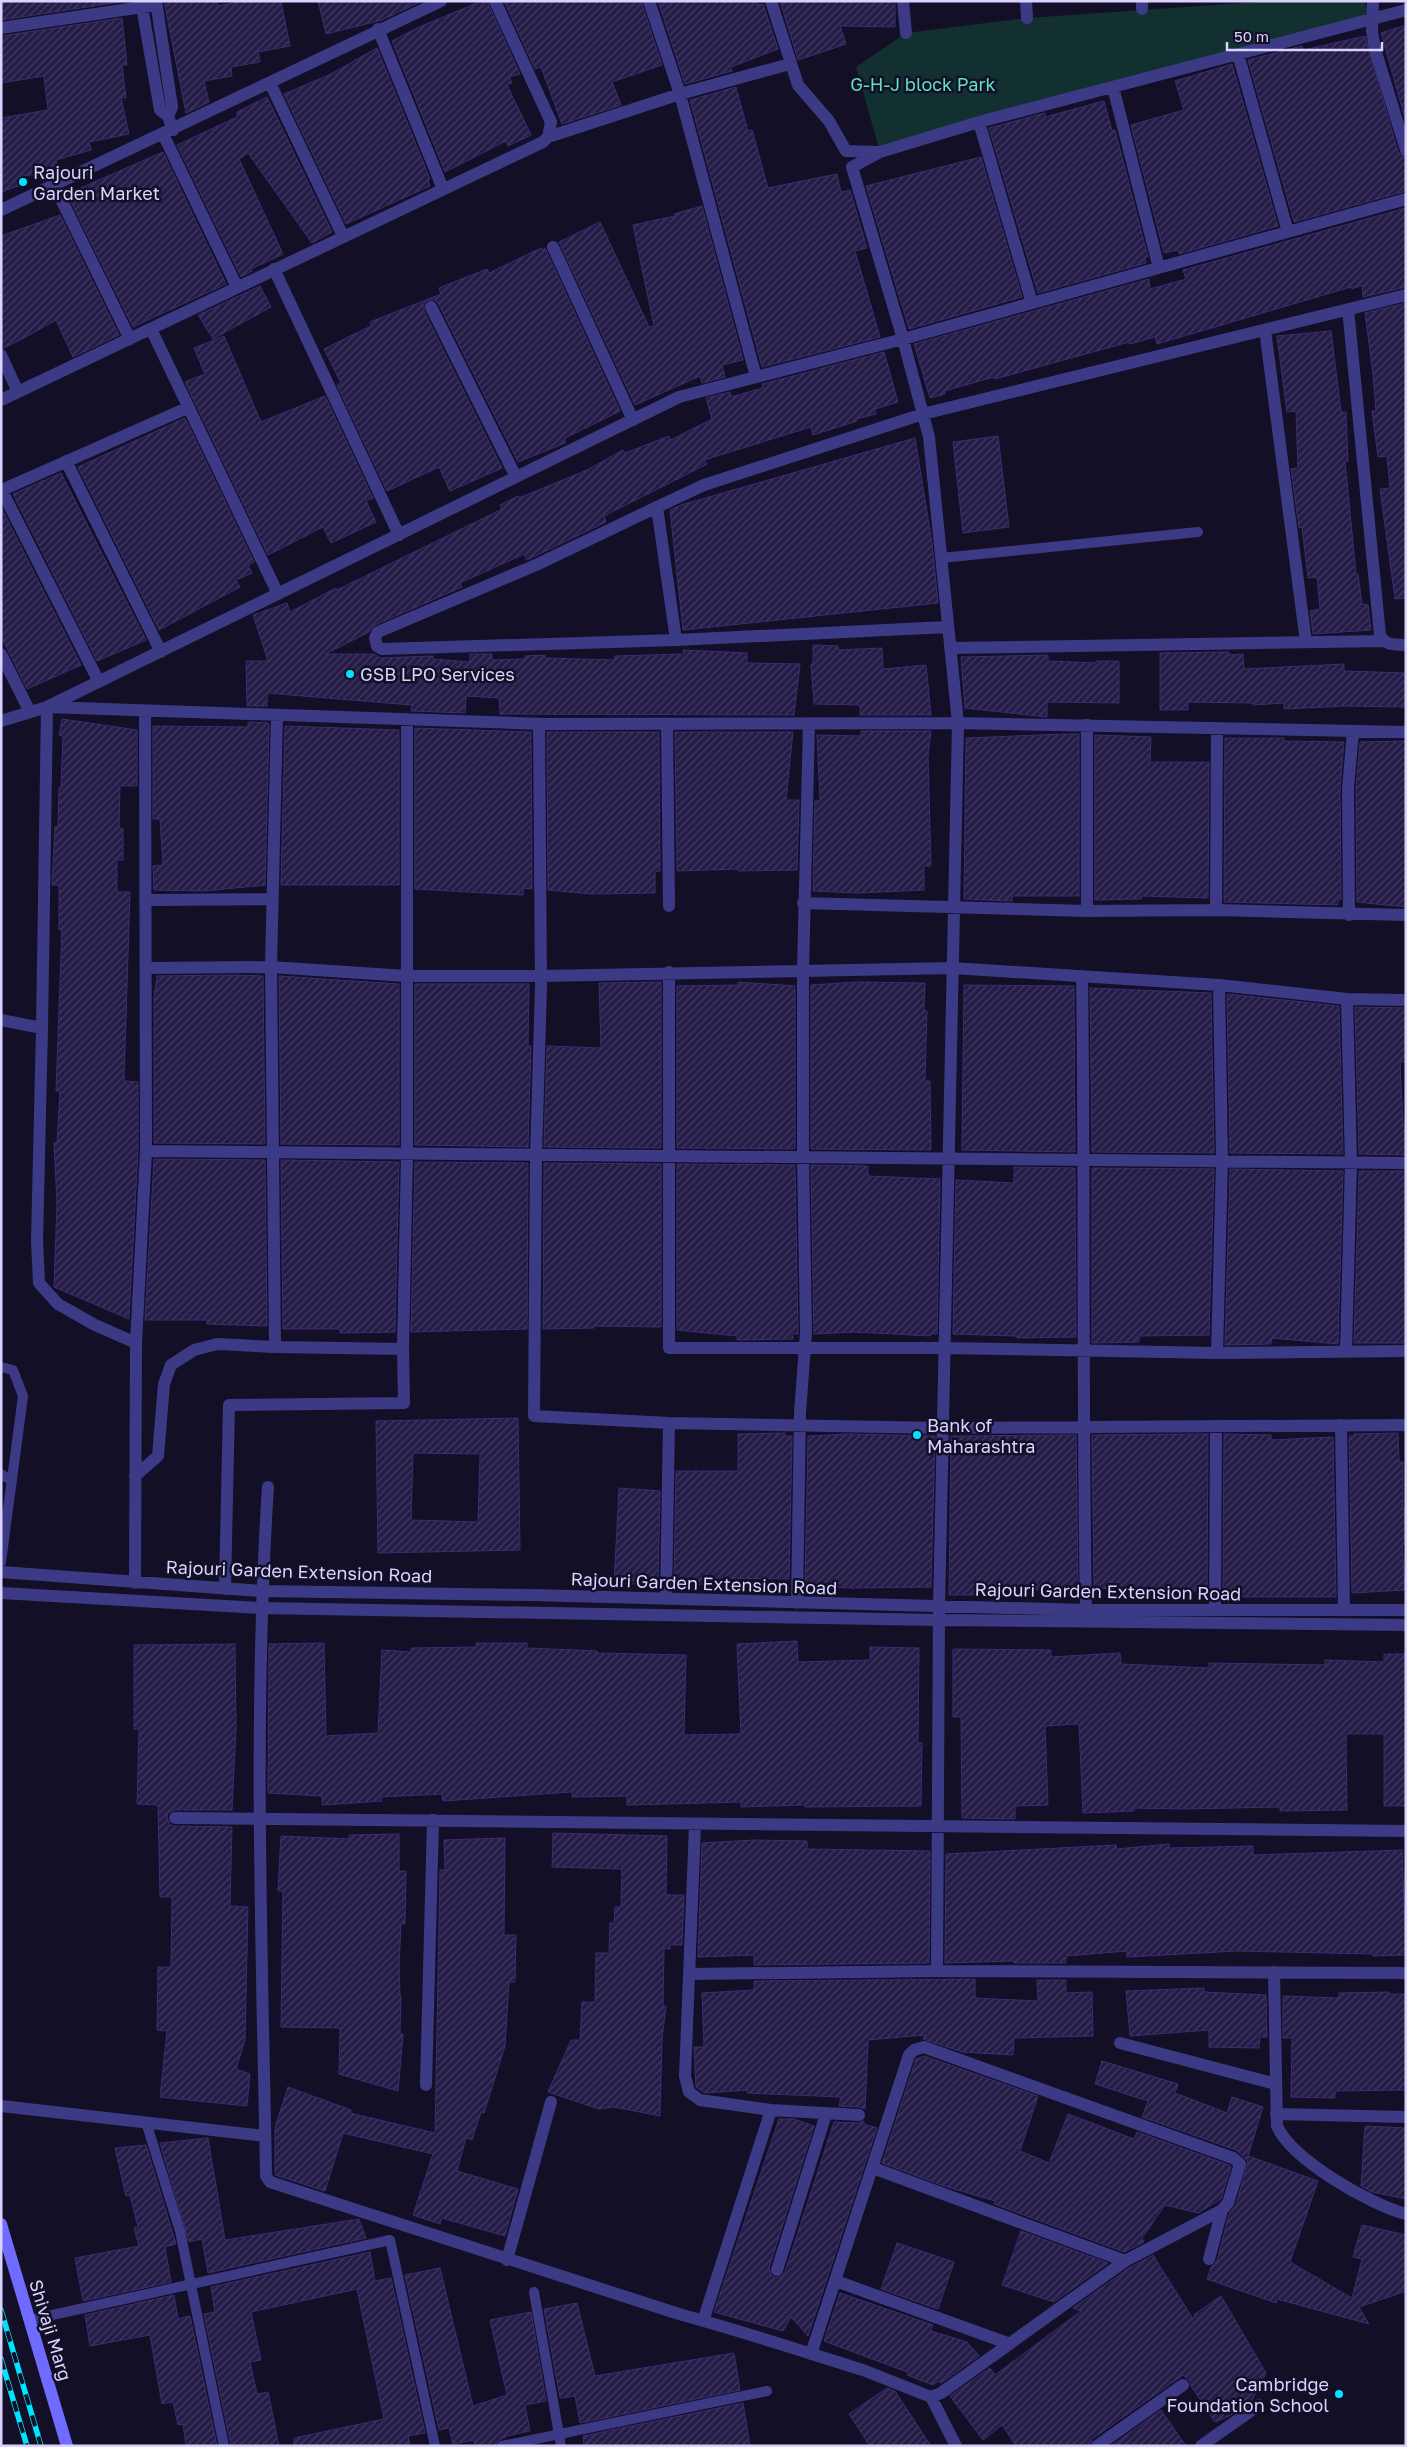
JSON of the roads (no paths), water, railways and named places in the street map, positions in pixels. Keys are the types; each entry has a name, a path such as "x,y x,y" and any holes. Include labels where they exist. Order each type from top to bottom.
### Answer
{"main road":[{"name":"Shivaji Marg","path":"1,2224 67,2446"}],"street":[{"path":"1,210 168,132 378,29 441,1"},
{"path":"495,1 551,122 548,137"},
{"path":"649,1 680,94 756,377"},
{"path":"770,1 798,85 829,121 846,151 880,152"},
{"path":"903,1 906,33"},
{"path":"1026,1 1028,18"},
{"path":"1373,1 1372,19 1375,49 1406,150"},
{"path":"1,28 156,3 172,107 168,116 168,132 237,287"},
{"path":"142,4 160,110 168,116"},
{"path":"937,1971 939,1827 938,1607 958,723 929,437 903,339 852,167 880,152 979,122 1406,10"},
{"path":"378,29 443,189"},
{"path":"1238,54 1288,232"},
{"path":"1,400 543,142 548,137 680,94 790,64"},
{"path":"270,82 343,236"},
{"path":"1113,87 1159,268"},
{"path":"979,122 1032,303"},
{"path":"54,185 130,338"},
{"path":"1,721 48,707 679,397 903,339 1406,199"},
{"path":"553,247 633,420"},
{"path":"274,269 398,535"},
{"path":"948,626 676,640 382,649 377,646 375,638 378,632 536,565 704,485 923,414 1406,295"},
{"path":"431,307 516,477"},
{"path":"1348,310 1383,641"},
{"path":"151,329 187,408 278,594"},
{"path":"1265,330 1306,642"},
{"path":"1,355 18,392"},
{"path":"99,682 2,489 187,408"},
{"path":"66,461 161,652"},
{"path":"657,508 676,640"},
{"path":"950,648 1383,641 1388,644 1406,645"},
{"path":"1,654 30,712"},
{"path":"48,707 539,724 958,723 1406,732"},
{"path":"48,707 37,1242 39,1283 58,1304 95,1325 136,1343"},
{"path":"135,1583 136,1343 146,1151 145,711"},
{"path":"275,1347 271,967 277,715"},
{"path":"225,1589 229,1405 404,1403 407,720"},
{"path":"539,724 541,976 536,1155 534,1416 669,1423 942,1428 1082,1429 1406,1425"},
{"path":"667,724 668,906"},
{"path":"797,1603 800,1426 805,1347 803,903 809,724"},
{"path":"1087,726 1087,911"},
{"path":"1216,910 1217,728"},
{"path":"1349,915 1348,789 1353,731"},
{"path":"146,900 272,898"},
{"path":"803,903 1087,911 1216,910 1349,915 1406,914"},
{"path":"146,968 271,967 406,976 541,976 669,972 952,968 1219,985 1346,999 1406,1000"},
{"path":"669,972 669,1348 944,1348 1217,1353 1346,1350 1406,1351"},
{"path":"1082,976 1084,1160 1082,1429 1086,1610"},
{"path":"1217,1353 1222,1162 1219,985"},
{"path":"1346,999 1351,1163 1346,1350"},
{"path":"1,1020 42,1028"},
{"path":"146,1151 1406,1163"},
{"path":"135,1476 158,1456 164,1384 171,1365 194,1350 216,1344 403,1349"},
{"path":"666,1600 669,1423"},
{"path":"1341,1425 1344,1609"},
{"path":"1215,1610 1216,1427"},
{"path":"268,1488 261,1591 261,1817 265,2136 266,2176 270,2182 507,2260 874,2373 931,2397 956,2446"},
{"name":"Rajouri Garden Extension Road","path":"1,1572 261,1591 532,1595 1086,1610 1406,1610"},
{"name":"Rajouri Garden Extension Road","path":"1,1593 262,1608 938,1620 1406,1624"},
{"path":"175,1818 261,1817 695,1825 1406,1831"},
{"path":"426,2085 433,1820"},
{"path":"695,1825 685,2076 689,2092 694,2098 700,2100 771,2110 859,2116"},
{"path":"690,1974 937,1971 1406,1973"},
{"path":"1274,1972 1276,2114 1280,2135 1302,2155 1371,2202 1406,2214"},
{"path":"1120,2044 1276,2084"},
{"path":"811,2354 909,2055 914,2050 921,2047 1238,2161 1240,2167 1228,2203 1222,2210 1126,2261 941,2393 931,2397"},
{"path":"507,2260 551,2102"},
{"path":"1,2106 265,2136"},
{"path":"703,2321 771,2110"},
{"path":"778,2270 826,2114"},
{"path":"1276,2114 1406,2117"},
{"path":"873,2168 1126,2261"},
{"path":"1209,2259 1222,2210"},
{"path":"836,2280 1010,2344"},
{"path":"1097,2446 1183,2385"},
{"path":"1201,2446 1259,2405"}],"lane":[{"path":"941,558 1198,532"},
{"path":"1,1367 13,1370 23,1396 1,1562"},
{"path":"1,1474 12,1481"},
{"path":"146,2122 180,2232 224,2446"},
{"path":"30,2320 390,2240 435,2446"},
{"path":"534,2292 561,2446"},
{"path":"502,2446 767,2391"}],"railway":[{"path":"1,2310 41,2446"},
{"path":"1,2359 27,2446"}],"place":[{"name":"Rajouri Garden Market","path":"23,182"},
{"name":"GSB LPO Services","path":"350,674"},
{"name":"Bank of Maharashtra","path":"917,1435"},
{"name":"Cambridge Foundation School","path":"1339,2394"}],"park label":[{"name":"G-H-J block Park","path":"923,84"}]}
